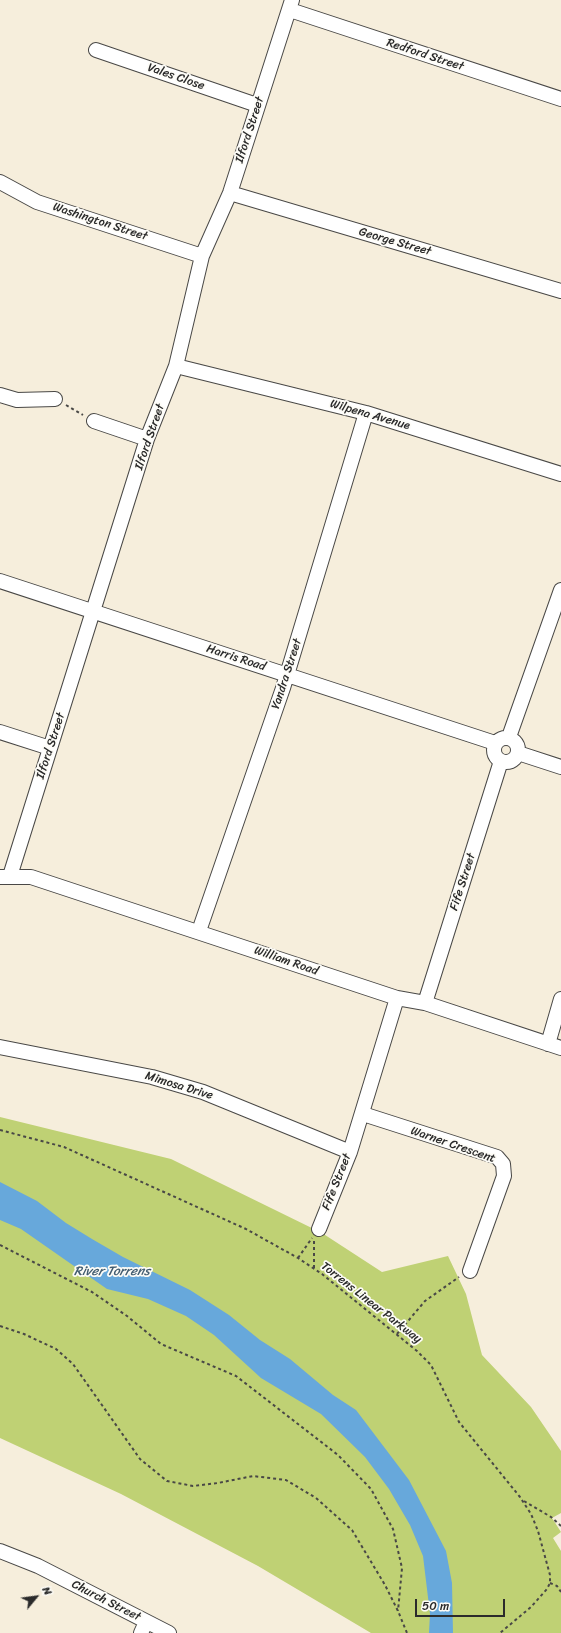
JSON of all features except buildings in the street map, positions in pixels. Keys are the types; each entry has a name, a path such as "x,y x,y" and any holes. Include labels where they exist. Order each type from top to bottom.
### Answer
{"street":[{"name":"Redford Street","path":"291,5 561,99"},
{"name":"Ilford Street","path":"5,877 50,748 94,612 147,439 176,366 202,256 230,193 257,105 291,5"},
{"name":"Vales Close","path":"96,50 257,105"},
{"name":"Washington Street","path":"0,182 38,202 202,256"},
{"name":"George Street","path":"230,193 561,290"},
{"name":"Wilpena Avenue","path":"176,366 366,413 561,474"},
{"path":"0,395 17,400 55,398"},
{"name":"Yandra Street","path":"199,931 287,674 366,413"},
{"path":"94,421 147,439"},
{"name":"Harris Road","path":"0,581 495,743"},
{"path":"509,737 561,590"},
{"path":"0,732 50,748"},
{"path":"503,737 509,737 514,740 518,747 518,753 510,762 501,761 494,752 495,743 503,737"},
{"path":"518,753 561,767"},
{"name":"Fife Street","path":"425,1003 501,761"},
{"name":"William Road","path":"5,877 31,877 199,931 397,998 425,1003 561,1048"},
{"name":"Fife Street","path":"319,1229 350,1152 363,1114 397,998"},
{"path":"548,1044 561,1000"},
{"name":"Mimosa Drive","path":"0,1047 152,1077 203,1092 350,1152"},
{"name":"Warner Crescent","path":"363,1114 497,1157 503,1164 504,1176 470,1271"},
{"name":"Church Street","path":"0,1551 38,1566 144,1627 169,1633"}],"path":[{"path":"55,398 94,421"},
{"name":"Torrens Linear Parkway","path":"0,1130 64,1147 246,1229 298,1258 314,1269 397,1334 431,1364 459,1422 523,1500 538,1531 550,1574 550,1583"},
{"path":"298,1258 314,1235 314,1269"},
{"path":"0,1245 92,1292 127,1316 161,1344 236,1376 338,1454 371,1489 393,1529 402,1568 398,1611"},
{"path":"397,1334 425,1301 447,1284 470,1271"},
{"path":"0,1326 24,1334 56,1350 73,1364 140,1459 167,1481 193,1486 253,1476 266,1477 286,1480 316,1498 352,1530 368,1554 398,1611 407,1633"},
{"path":"523,1500 551,1517 561,1526"},
{"path":"500,1633 531,1606 547,1589 550,1583 556,1586 561,1592"}],"green space":[{"path":"0,1117 171,1159 322,1233 382,1272 448,1256 466,1294 482,1355 531,1407 561,1451 561,1513 552,1518 561,1532 553,1538 561,1551 561,1633 371,1633 258,1566 121,1494 0,1438"}],"water":[{"name":"River Torrens","path":"0,1182 37,1201 66,1223 123,1257 190,1290 229,1315 260,1340 290,1359 333,1395 356,1410 409,1480 446,1551 452,1583 453,1633 429,1633 430,1614 423,1556 410,1525 389,1489 365,1457 321,1414 261,1378 214,1335 186,1316 148,1299 107,1289 21,1229 0,1220"}]}
